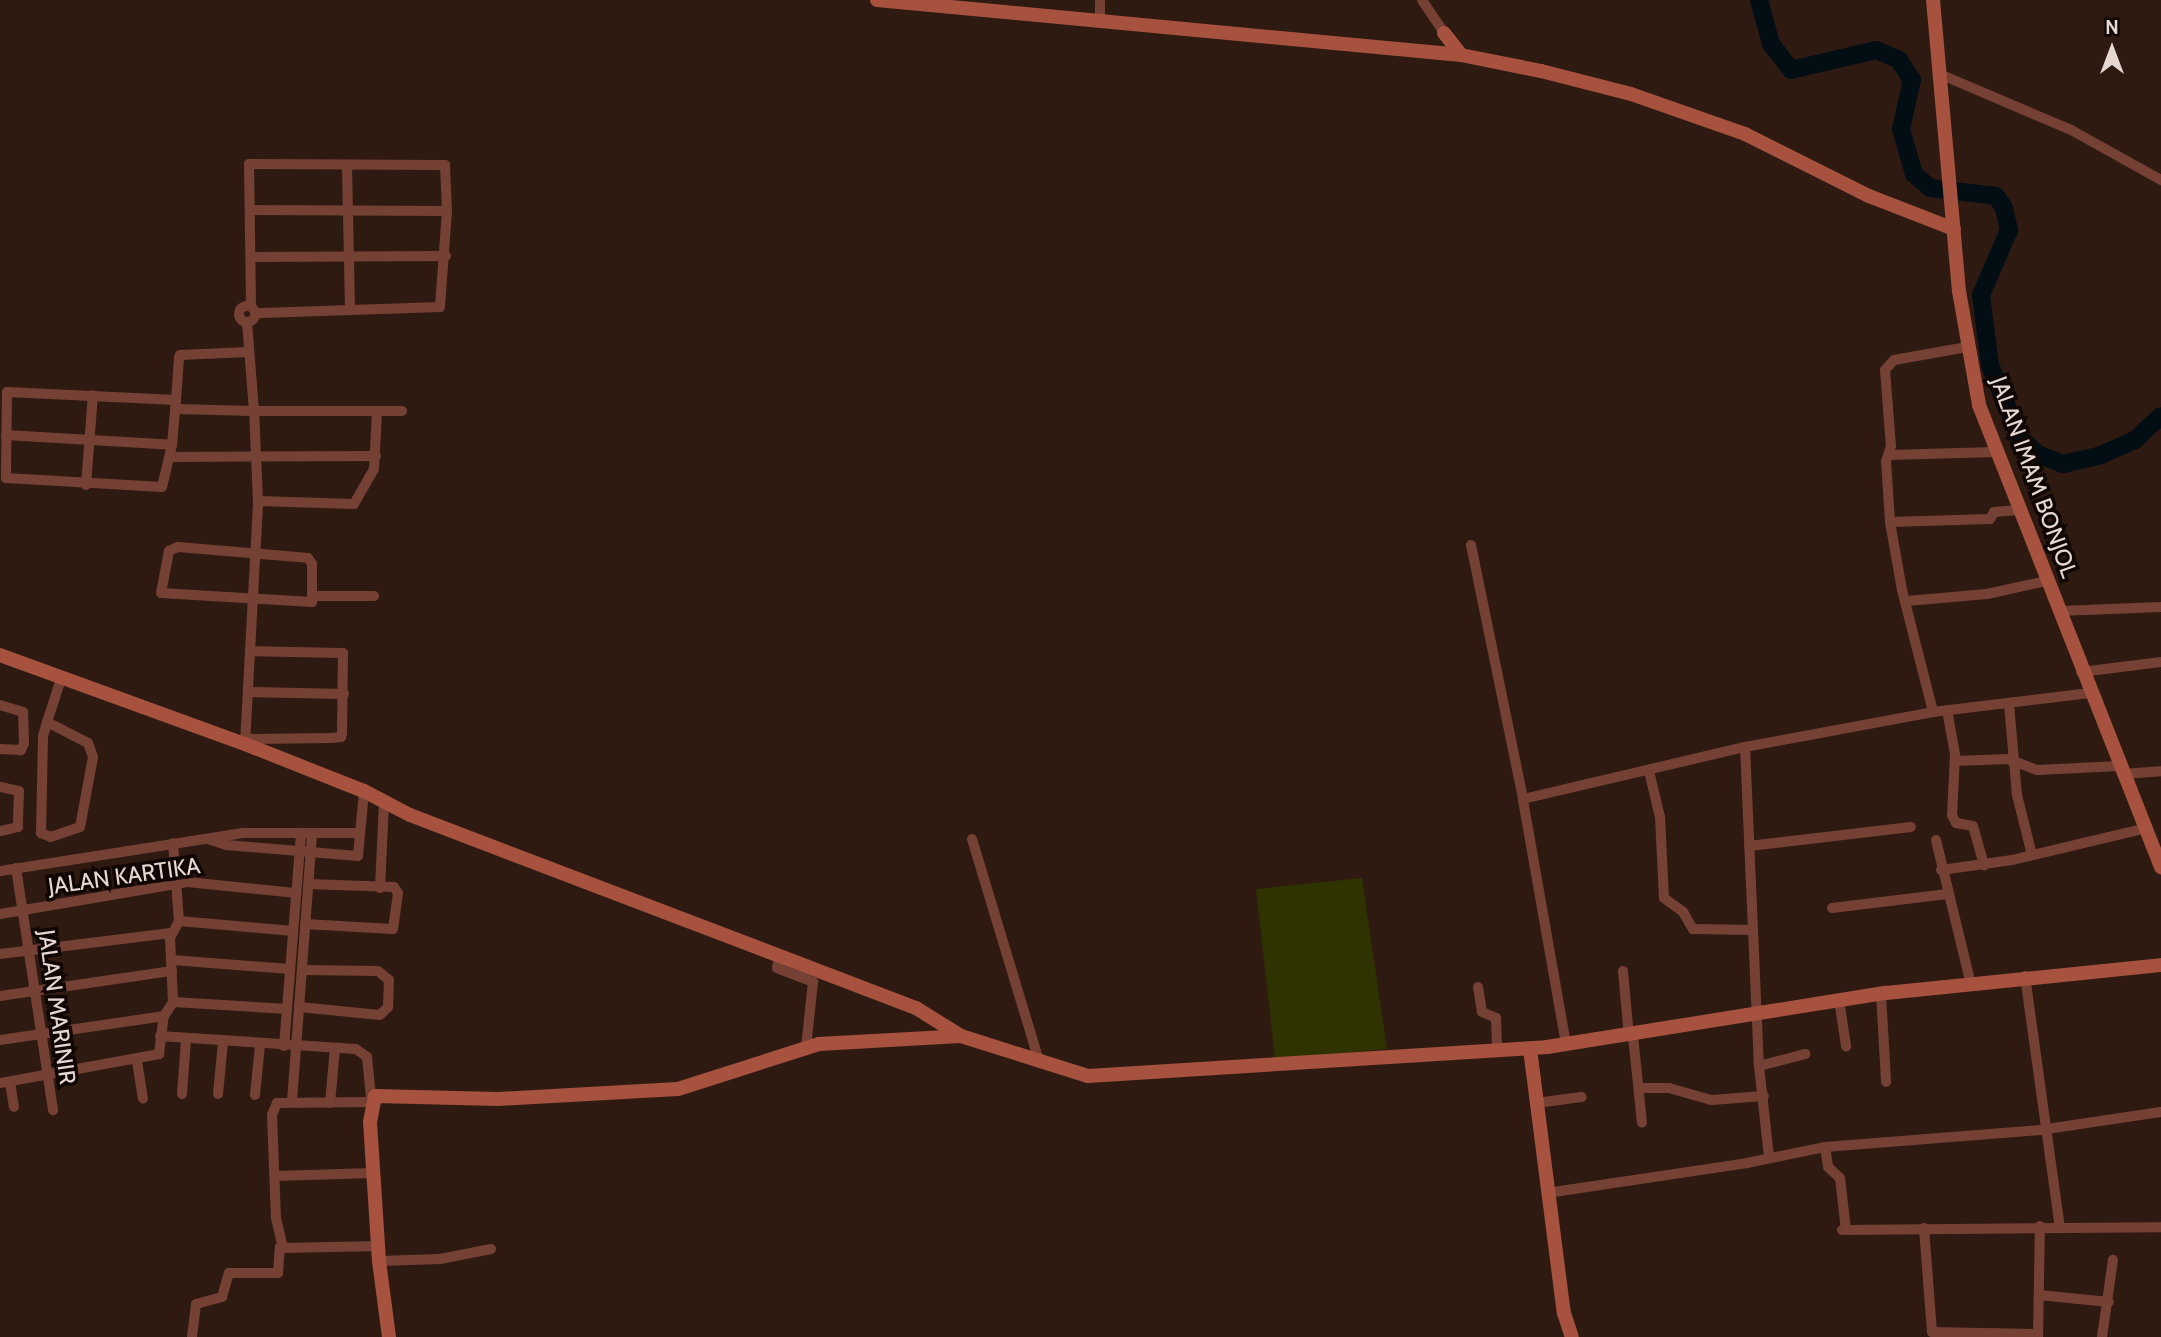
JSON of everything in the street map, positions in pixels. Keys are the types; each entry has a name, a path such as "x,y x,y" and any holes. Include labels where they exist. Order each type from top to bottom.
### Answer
{"street":[{"path":"877,0 1461,55 1653,101 1745,134 1869,196 1954,229"},
{"path":"1100,0 1100,23"},
{"path":"1422,0 1461,55"},
{"name":"JALAN IMAM BONJOL","path":"1933,0 1966,347 1995,452 2161,868"},
{"path":"1436,53 1444,33"},
{"path":"1942,75 2073,131 2161,180"},
{"path":"244,741 258,501 247,322 253,310 253,257 247,168 251,163 445,165 446,256 439,308 350,308 253,310 238,312 247,322"},
{"path":"347,166 350,308"},
{"path":"250,210 447,211"},
{"path":"253,257 350,254 446,256"},
{"path":"1933,712 1890,522 1886,366 1901,358 1966,347"},
{"path":"248,352 184,352 179,358 176,404 172,445 162,488 8,480 7,391 93,395 176,404 254,411 402,411"},
{"path":"86,485 93,395"},
{"path":"258,501 352,505 374,470 377,412"},
{"path":"6,435 172,445"},
{"path":"1889,455 1995,452"},
{"path":"170,457 376,456"},
{"path":"1890,522 1990,519 1993,513 2018,510"},
{"path":"1471,545 1523,799 1566,1044"},
{"path":"172,548 311,560 313,596 307,604 164,594 160,589 172,548"},
{"path":"1907,601 1987,594 2046,581"},
{"path":"313,596 374,596"},
{"path":"2059,611 2161,607"},
{"path":"244,741 341,737 343,653 251,651"},
{"path":"0,655 61,679 244,741 364,791 384,804 916,1009 961,1036 1096,1077 1525,1049 1631,1036 1881,993 1970,981 2161,965"},
{"path":"2081,672 2161,662"},
{"path":"47,722 88,743 93,757 80,827 51,837 41,833 47,722 61,679"},
{"path":"248,692 344,694"},
{"path":"1523,799 1745,747 1933,712 2090,694"},
{"path":"2008,705 2017,795 2032,855"},
{"path":"0,707 23,712 23,747 0,749"},
{"path":"1947,710 1955,761 1952,815 1956,822 1975,829 1984,865"},
{"path":"1745,747 1754,930 1752,967 1759,1013 1759,1066 1769,1156"},
{"path":"1955,761 2014,761 2037,771 2161,771"},
{"path":"1649,771 1660,817 1664,898 1683,912 1693,929 1754,930"},
{"path":"0,788 18,788 19,803 18,827 0,831"},
{"path":"208,839 358,856 364,791"},
{"path":"380,888 384,804"},
{"path":"1749,846 1910,827"},
{"path":"1941,870 1984,865 2146,828"},
{"path":"0,871 243,833 359,833"},
{"path":"284,1046 301,833"},
{"path":"292,1101 312,834"},
{"path":"972,839 1039,1061"},
{"path":"1936,840 1941,870 1970,981"},
{"path":"14,1107 5,1082 156,1057 164,1016 173,1002 171,933 178,921 173,843"},
{"name":"JALAN MARINIR","path":"16,868 53,1110"},
{"name":"JALAN KARTIKA","path":"0,914 176,884 211,882 296,893"},
{"path":"305,924 393,929 398,893 394,887 309,884"},
{"path":"1832,908 1947,894"},
{"path":"178,921 293,931"},
{"path":"0,954 171,933"},
{"path":"779,957 777,968 813,982 806,1048"},
{"path":"0,996 172,965 290,969"},
{"path":"299,1007 380,1015 388,1007 389,979 378,971 302,970"},
{"path":"1623,971 1641,1088 1642,1123"},
{"path":"2025,976 2060,1227"},
{"path":"1478,986 1482,1012 1496,1018 1500,1050"},
{"path":"1881,993 1886,1082"},
{"path":"1839,1000 1846,1046"},
{"path":"173,1002 287,1009"},
{"path":"0,1041 41,1032 164,1016"},
{"path":"160,1036 260,1045 356,1049 367,1057 379,1261 389,1337"},
{"path":"192,1337 196,1304 222,1297 229,1273 279,1272 280,1247 272,1115 278,1102 371,1100 388,1093 543,1098 678,1089 834,1041 961,1036"},
{"path":"183,1094 186,1039"},
{"path":"218,1094 223,1042"},
{"path":"255,1095 260,1045"},
{"path":"330,1102 335,1048"},
{"path":"1525,1049 1536,1102 1564,1313 1572,1337"},
{"path":"1759,1066 1805,1054"},
{"path":"138,1061 143,1100"},
{"path":"1641,1088 1669,1088 1710,1100 1764,1096"},
{"path":"1536,1102 1582,1097"},
{"path":"1547,1192 1825,1147 2045,1129 2161,1112"},
{"path":"1825,1147 1828,1167 1840,1178 1844,1230 2039,1226 2161,1227"},
{"path":"275,1176 373,1173"},
{"path":"1924,1228 1932,1332 2038,1336 2039,1226"},
{"path":"280,1247 378,1246"},
{"path":"379,1261 440,1259 491,1249"},
{"path":"2102,1337 2113,1260"},
{"path":"2039,1295 2109,1301"}],"green space":[{"path":"1362,878 1387,1049 1275,1059 1256,889"}],"waterway":[{"path":"1759,0 1771,44 1791,70 1876,50 1899,60 1912,80 1901,129 1914,174 1930,188 1996,196 2004,208 2009,230 1981,295 1990,365 2020,438 2038,454 2063,464 2101,455 2135,440 2161,416"}]}
